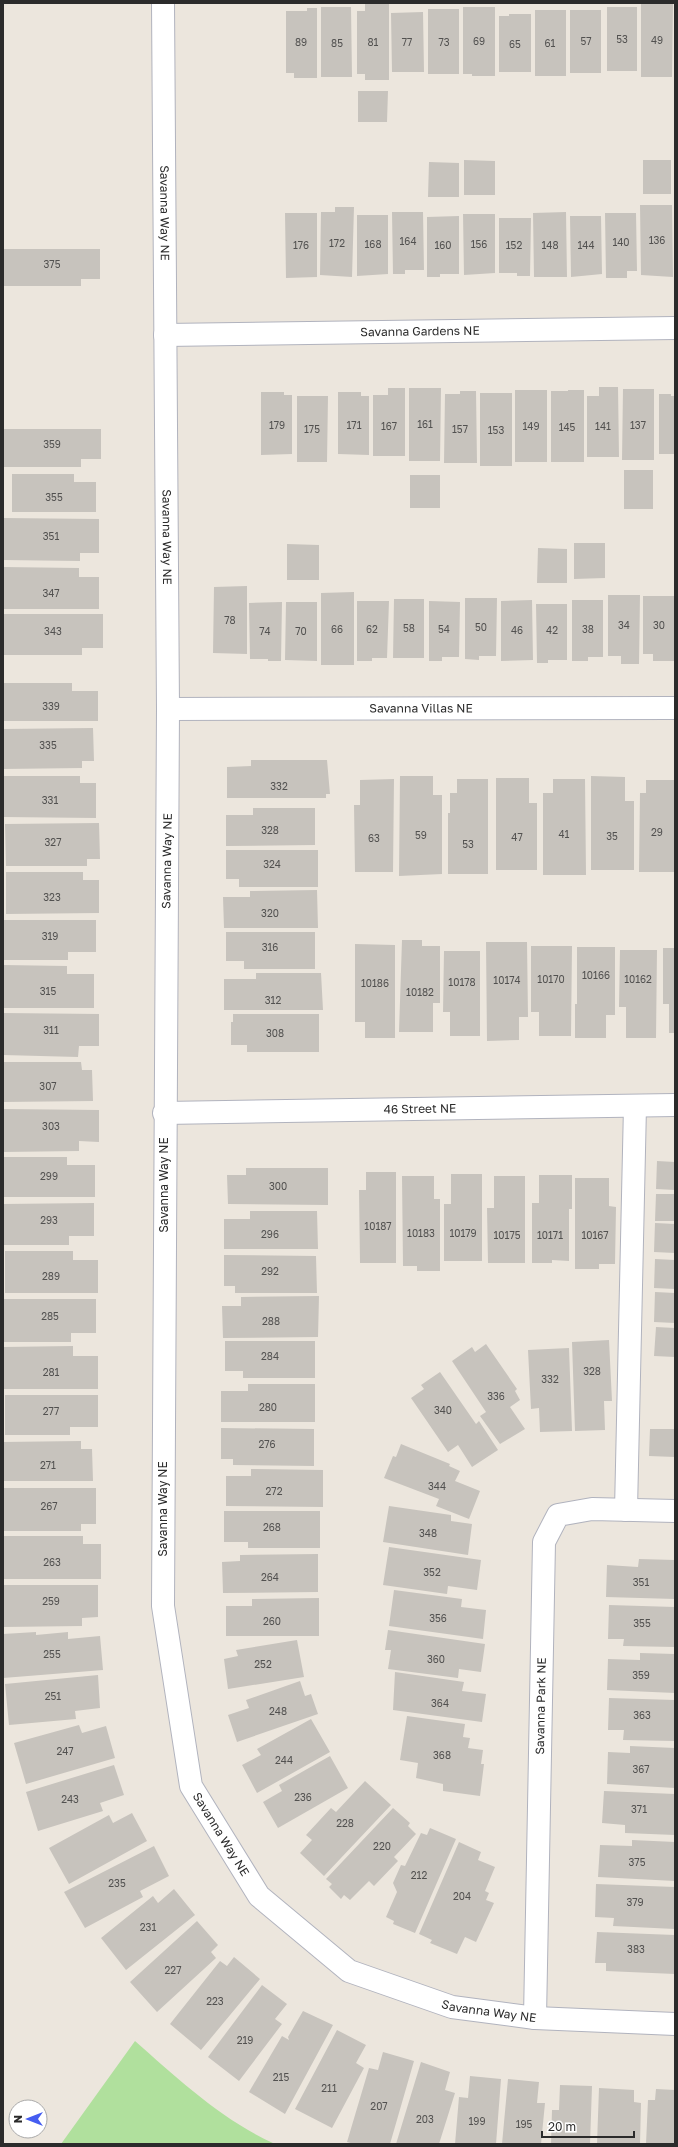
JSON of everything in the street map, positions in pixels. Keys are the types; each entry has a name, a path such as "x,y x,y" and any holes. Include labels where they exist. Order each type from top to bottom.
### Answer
{"street":[{"name":"Savanna Way NE","path":"163,3 168,709 164,1113 163,1606 191,1786 259,1896 349,1971 452,2007 535,2018 675,2024"},
{"name":"Savanna Gardens NE","path":"165,335 675,328"},
{"name":"Savanna Villas NE","path":"168,709 675,708"},
{"name":"46 Street NE","path":"164,1113 675,1105"},
{"path":"626,1510 635,1106"},
{"name":"Savanna Park NE","path":"535,2018 544,1542 558,1515 592,1509 675,1511"}],"green space":[{"path":"135,2041 201,2098 237,2123 275,2144 61,2144"}],"building":[{"path":"365,3 389,3 389,80 365,80 365,74 357,74 357,11 365,11"},
{"path":"641,4 673,4 672,77 641,77"},
{"path":"321,7 351,7 352,77 321,77"},
{"path":"463,7 495,7 495,76 472,76 472,74 463,74"},
{"path":"607,7 637,7 637,71 607,71"},
{"path":"307,8 317,8 317,78 294,78 294,73 286,73 286,11 307,11"},
{"path":"428,9 459,9 459,74 428,74"},
{"path":"535,10 566,10 566,76 535,76"},
{"path":"570,10 601,10 601,73 570,73"},
{"path":"423,12 424,72 392,72 391,13"},
{"path":"509,14 531,14 531,72 499,72 499,16 509,16"},
{"path":"358,91 388,91 387,122 358,122"},
{"path":"464,160 495,161 495,195 464,195"},
{"path":"643,160 671,160 671,194 643,194"},
{"path":"429,162 459,163 459,197 428,197"},
{"path":"640,205 672,205 673,277 641,275"},
{"path":"335,207 354,207 352,277 320,275 321,212 335,212"},
{"path":"392,212 423,212 424,270 405,270 405,274 393,274"},
{"path":"566,212 567,277 534,277 533,213"},
{"path":"285,213 317,213 317,277 286,278"},
{"path":"605,213 636,213 637,271 627,271 627,278 606,278"},
{"path":"463,214 495,214 495,273 464,275"},
{"path":"357,215 388,215 388,274 357,276"},
{"path":"459,216 459,274 440,274 440,277 427,277 427,217"},
{"path":"570,216 601,216 602,274 571,277"},
{"path":"499,218 531,218 530,276 517,276 517,273 499,273"},
{"path":"4,249 100,249 100,279 81,279 81,286 4,286"},
{"path":"599,387 618,387 619,457 587,457 587,396 599,396"},
{"path":"388,388 405,388 405,456 373,456 373,395 388,395"},
{"path":"409,388 441,388 440,461 409,461"},
{"path":"623,389 654,389 654,460 622,460"},
{"path":"515,390 547,390 547,462 515,462"},
{"path":"584,390 584,462 551,462 551,391"},
{"path":"460,391 476,391 477,463 444,463 445,394 460,394"},
{"path":"261,392 284,392 284,395 292,395 292,454 261,455"},
{"path":"338,392 361,392 361,396 369,396 369,455 338,454"},
{"path":"480,393 512,393 512,466 480,466"},
{"path":"659,394 671,394 671,396 675,396 675,454 659,454"},
{"path":"297,396 328,396 327,462 297,462"},
{"path":"3,429 101,429 101,459 81,459 81,467 3,467"},
{"path":"624,470 653,470 653,509 624,509"},
{"path":"12,474 74,474 74,482 96,482 96,512 12,512"},
{"path":"410,475 440,475 440,508 410,508"},
{"path":"3,518 99,519 99,553 80,553 80,561 3,560"},
{"path":"574,543 605,543 605,578 574,579"},
{"path":"287,544 319,545 319,580 287,580"},
{"path":"538,548 567,549 567,583 537,583"},
{"path":"3,567 79,568 79,577 99,577 99,609 3,609"},
{"path":"247,586 247,654 213,653 214,587"},
{"path":"354,592 354,665 321,665 321,593"},
{"path":"608,595 640,595 639,664 621,664 621,656 608,656"},
{"path":"643,596 675,596 675,661 653,661 653,654 643,654"},
{"path":"465,598 497,598 496,656 479,656 479,660 465,659"},
{"path":"394,599 424,599 424,658 393,658"},
{"path":"532,600 533,660 501,661 501,601"},
{"path":"572,600 603,600 603,657 588,657 588,661 572,661"},
{"path":"357,601 389,601 387,658 372,658 372,661 357,661"},
{"path":"429,601 460,602 459,657 442,657 442,661 429,661"},
{"path":"282,602 281,661 250,659 249,603"},
{"path":"286,602 317,602 317,661 285,660"},
{"path":"536,604 567,604 567,660 548,660 548,663 537,663"},
{"path":"3,614 103,614 103,648 82,648 82,655 3,655"},
{"path":"3,683 72,683 72,691 98,691 98,721 3,721"},
{"path":"93,728 94,761 82,761 82,768 3,769 3,729"},
{"path":"251,760 327,760 330,794 326,794 326,798 227,798 227,767 251,766"},
{"path":"4,776 80,776 80,783 96,783 96,818 4,817"},
{"path":"400,776 433,776 433,795 442,795 442,874 399,876"},
{"path":"591,776 625,777 625,801 634,801 634,870 591,870"},
{"path":"496,778 529,778 529,803 537,803 537,870 496,870"},
{"path":"394,779 393,872 355,872 354,805 360,805 360,780"},
{"path":"457,779 488,779 488,874 448,874 448,813 450,813 450,793 457,793"},
{"path":"553,779 585,779 586,875 543,875 543,793 553,793"},
{"path":"646,780 675,780 675,872 639,872 640,793 646,793"},
{"path":"253,808 315,808 315,845 226,846 226,815 253,815"},
{"path":"99,823 100,859 87,859 87,866 6,866 5,824"},
{"path":"226,850 318,850 318,887 239,887 239,879 226,879"},
{"path":"6,872 83,872 83,880 99,880 99,913 6,914"},
{"path":"317,890 318,928 224,928 223,897 250,897 250,891"},
{"path":"4,920 96,920 96,952 68,952 68,960 4,960"},
{"path":"226,932 315,932 315,969 244,969 244,961 226,961"},
{"path":"402,940 422,940 422,946 440,946 440,1003 433,1003 433,1032 399,1032"},
{"path":"486,942 527,942 528,1017 519,1017 519,1040 487,1041"},
{"path":"355,944 395,945 395,1038 365,1038 365,1022 355,1022"},
{"path":"531,946 572,946 571,1036 539,1036 539,1012 531,1012"},
{"path":"577,947 615,947 615,1015 606,1015 606,1038 575,1038 575,1004 577,1004"},
{"path":"663,948 675,948 675,1033 669,1033 669,1004 663,1004"},
{"path":"620,950 657,950 656,1038 626,1038 626,1007 619,1007"},
{"path":"444,951 480,951 480,1036 450,1036 450,1012 443,1012"},
{"path":"3,965 67,966 67,974 94,974 94,1008 3,1008"},
{"path":"256,973 321,973 323,1010 224,1010 224,979 256,979"},
{"path":"3,1013 99,1014 99,1046 79,1046 78,1057 3,1055"},
{"path":"233,1014 319,1014 319,1052 247,1052 247,1045 231,1045 231,1022 233,1022"},
{"path":"3,1062 81,1062 82,1070 92,1070 93,1101 3,1102"},
{"path":"3,1109 99,1110 99,1142 79,1141 79,1151 3,1152"},
{"path":"3,1157 67,1157 67,1165 95,1165 95,1197 3,1197"},
{"path":"657,1161 675,1162 675,1190 656,1189"},
{"path":"246,1168 328,1168 328,1205 228,1204 227,1175 246,1175"},
{"path":"366,1172 396,1172 396,1263 360,1263 359,1190 366,1190"},
{"path":"451,1174 482,1174 482,1261 444,1261 444,1204 451,1204"},
{"path":"539,1175 572,1175 572,1209 569,1209 569,1261 552,1260 552,1263 532,1263 532,1203 539,1203"},
{"path":"402,1176 434,1176 434,1199 440,1199 440,1271 417,1271 417,1266 403,1266"},
{"path":"494,1176 525,1176 525,1263 488,1263 487,1208 494,1208"},
{"path":"575,1178 609,1178 609,1206 616,1207 615,1264 599,1264 599,1269 575,1269"},
{"path":"656,1194 675,1194 675,1221 655,1221"},
{"path":"94,1203 94,1236 69,1236 69,1245 3,1245 3,1204"},
{"path":"250,1211 317,1211 318,1249 224,1249 224,1219 250,1219"},
{"path":"655,1223 675,1224 675,1253 654,1252"},
{"path":"5,1251 73,1251 73,1260 98,1260 98,1293 5,1293"},
{"path":"224,1255 316,1256 317,1293 235,1293 235,1286 224,1286"},
{"path":"655,1259 675,1260 675,1289 654,1288"},
{"path":"655,1292 675,1293 675,1323 654,1322"},
{"path":"319,1296 318,1337 223,1338 222,1306 241,1306 241,1297"},
{"path":"3,1299 96,1299 96,1333 71,1333 71,1342 3,1342"},
{"path":"656,1327 675,1328 675,1357 654,1356"},
{"path":"609,1340 612,1401 604,1401 605,1430 575,1431 572,1342"},
{"path":"225,1341 315,1341 315,1378 243,1378 243,1371 225,1371"},
{"path":"486,1344 517,1389 515,1391 520,1400 510,1407 525,1429 500,1444 480,1416 486,1412 452,1361 472,1347 475,1352"},
{"path":"73,1346 73,1356 98,1356 98,1389 4,1389 4,1347"},
{"path":"569,1348 572,1431 540,1432 539,1408 531,1409 528,1350"},
{"path":"440,1372 476,1424 479,1421 498,1450 472,1467 458,1445 448,1452 411,1398 424,1389 421,1385"},
{"path":"248,1384 315,1384 315,1422 221,1422 221,1391 248,1391"},
{"path":"5,1395 98,1395 98,1427 70,1427 70,1435 5,1435"},
{"path":"221,1428 314,1429 314,1466 233,1465 233,1459 221,1459"},
{"path":"650,1429 675,1429 675,1457 649,1456"},
{"path":"81,1441 81,1449 92,1449 93,1481 3,1481 3,1442"},
{"path":"401,1444 450,1464 449,1466 460,1471 455,1481 480,1491 469,1519 436,1506 439,1499 384,1478 393,1456 396,1457"},
{"path":"251,1469 323,1470 323,1507 226,1506 226,1476 251,1476"},
{"path":"3,1488 96,1488 96,1524 81,1524 81,1531 3,1531"},
{"path":"389,1506 451,1515 451,1521 472,1524 468,1555 383,1542"},
{"path":"224,1511 320,1511 320,1548 248,1548 248,1542 224,1542"},
{"path":"4,1536 83,1536 83,1544 101,1544 101,1579 3,1579"},
{"path":"389,1547 481,1560 477,1590 448,1586 447,1594 383,1585"},
{"path":"318,1554 318,1592 223,1593 222,1562 240,1561 240,1555"},
{"path":"639,1559 675,1560 675,1599 606,1597 607,1565 638,1567"},
{"path":"3,1585 98,1585 98,1617 82,1618 82,1626 3,1627"},
{"path":"394,1590 462,1599 461,1607 486,1610 483,1639 389,1626"},
{"path":"319,1598 319,1636 226,1636 226,1606 252,1606 252,1599"},
{"path":"609,1605 675,1607 675,1647 623,1646 624,1639 608,1639"},
{"path":"388,1630 485,1644 481,1672 459,1669 458,1678 388,1669 391,1650 385,1650"},
{"path":"36,1632 36,1635 68,1632 68,1639 100,1636 103,1670 3,1678 3,1634"},
{"path":"297,1640 304,1677 228,1689 224,1659 238,1656 236,1650"},
{"path":"640,1653 675,1654 675,1693 607,1690 608,1659 640,1660"},
{"path":"395,1672 464,1682 462,1691 486,1694 482,1722 393,1710"},
{"path":"98,1675 100,1708 75,1711 76,1719 9,1725 5,1684"},
{"path":"300,1681 305,1696 311,1694 318,1714 237,1742 228,1715 249,1708 246,1700"},
{"path":"609,1698 675,1700 675,1741 623,1740 624,1730 608,1730"},
{"path":"407,1716 465,1724 463,1737 470,1738 468,1748 483,1750 481,1764 484,1764 480,1796 443,1791 443,1784 416,1778 418,1763 400,1760"},
{"path":"311,1719 330,1752 257,1793 242,1765 261,1755 257,1749"},
{"path":"79,1725 82,1733 106,1726 115,1758 26,1784 14,1743"},
{"path":"630,1746 675,1748 675,1788 607,1784 608,1752 630,1753"},
{"path":"330,1756 348,1788 278,1828 263,1802 282,1791 279,1785"},
{"path":"114,1765 124,1795 100,1803 103,1811 38,1831 26,1792"},
{"path":"365,1781 391,1805 324,1876 300,1853 312,1840 306,1835 331,1808 336,1812"},
{"path":"604,1791 675,1794 675,1835 625,1833 625,1825 602,1823"},
{"path":"393,1808 410,1823 408,1826 416,1834 394,1857 398,1861 374,1886 369,1881 350,1900 344,1895 341,1899 329,1887 332,1884 326,1879"},
{"path":"132,1813 147,1841 69,1884 49,1848 109,1815 113,1823"},
{"path":"430,1828 456,1839 415,1933 393,1924 394,1921 386,1917 397,1892 393,1883 401,1865 405,1866 421,1833 427,1835"},
{"path":"632,1840 675,1842 675,1881 598,1877 600,1845 632,1846"},
{"path":"459,1842 481,1852 478,1860 495,1867 485,1891 489,1893 486,1900 494,1903 476,1942 465,1937 457,1954 430,1943 432,1940 419,1934"},
{"path":"154,1846 169,1876 140,1891 143,1897 85,1928 64,1892"},
{"path":"596,1884 675,1887 675,1929 613,1926 614,1918 595,1917"},
{"path":"174,1889 195,1915 126,1970 101,1938 153,1896 158,1903"},
{"path":"197,1921 218,1945 211,1952 216,1958 157,2012 130,1982"},
{"path":"597,1932 675,1935 675,1974 606,1971 606,1963 595,1963"},
{"path":"234,1957 260,1979 201,2050 170,2024 220,1961 227,1966"},
{"path":"262,1985 287,2004 275,2019 282,2024 239,2081 208,2057"},
{"path":"303,2011 333,2025 285,2114 249,2092 282,2036 289,2040 288,2037"},
{"path":"337,2030 366,2045 356,2063 364,2068 332,2128 295,2109"},
{"path":"383,2052 414,2061 390,2144 354,2144 347,2142 369,2068 378,2070"},
{"path":"421,2062 450,2072 445,2090 455,2093 439,2144 396,2144"},
{"path":"470,2076 501,2079 496,2144 455,2144 459,2097 468,2098"},
{"path":"508,2079 539,2082 537,2103 545,2103 541,2144 502,2144"},
{"path":"560,2085 592,2086 590,2144 551,2144 552,2110 559,2110"},
{"path":"599,2088 634,2090 634,2102 641,2103 640,2144 597,2144"},
{"path":"656,2089 675,2090 675,2144 646,2144 648,2100 655,2100"}]}
